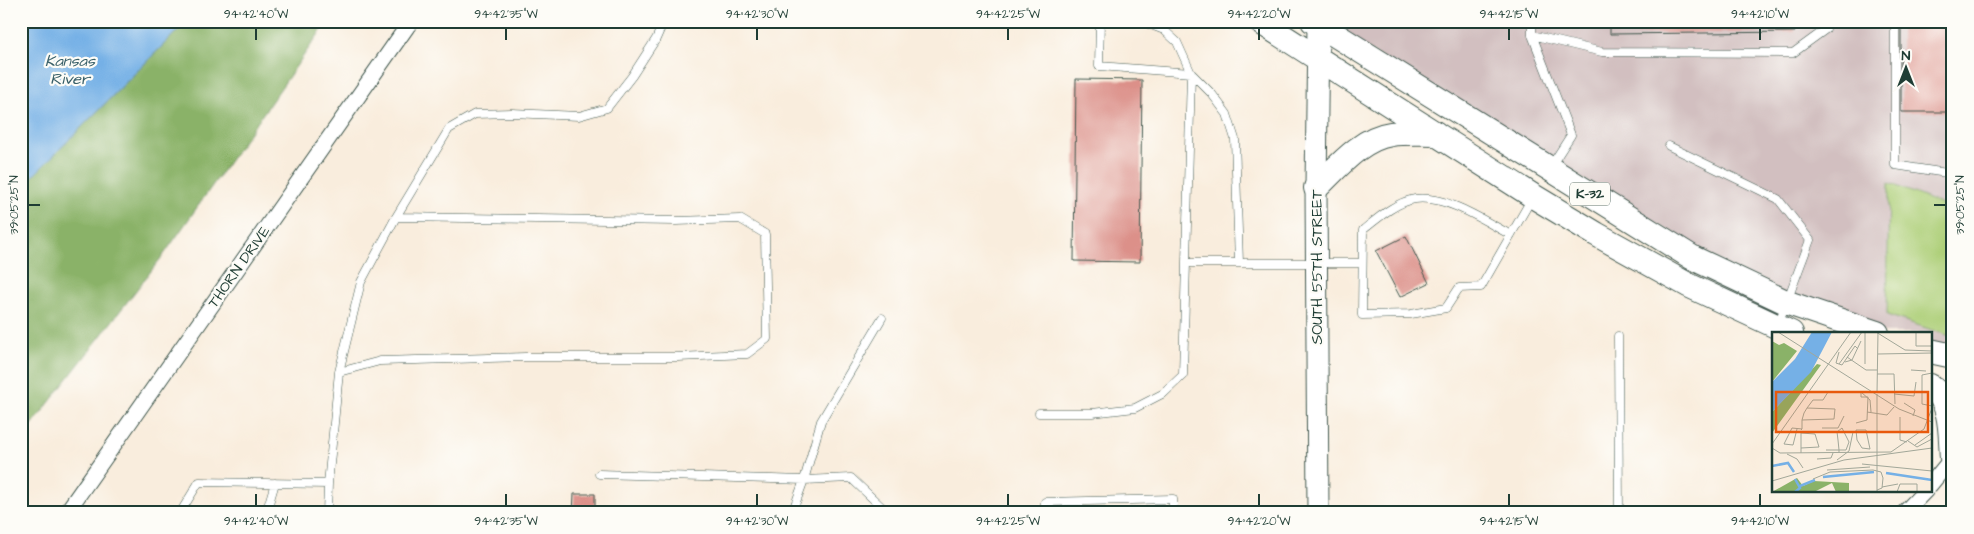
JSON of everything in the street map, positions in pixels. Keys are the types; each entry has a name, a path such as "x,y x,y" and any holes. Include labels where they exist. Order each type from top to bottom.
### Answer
{"main road":[{"name":"K-32","path":"1259,21 1533,196 1688,285 1784,330"},
{"name":"K-32","path":"1316,22 1693,258 1788,303 1874,332"},
{"name":"SOUTH 55TH STREET","path":"1316,22 1318,513"},
{"path":"1316,188 1353,153 1370,141 1390,134 1434,133"},
{"path":"1932,351 1953,356"},
{"path":"1932,380 1953,385"},
{"path":"1932,388 1945,402 1952,458"}],"street":[{"name":"THORN DRIVE","path":"66,513 411,21"},
{"path":"1932,483 1952,458"},
{"path":"1904,513 1924,492"}],"lane":[{"path":"327,513 339,372 361,282 396,217 449,129 475,114 512,113 579,116 607,108 632,76 656,39 664,21"},
{"path":"1100,21 1099,66 1191,73"},
{"path":"1141,21 1164,30 1177,42 1191,73 1212,94 1227,114 1235,139 1239,263"},
{"path":"1532,21 1532,35 1571,135 1550,169"},
{"path":"1532,35 1602,52 1793,53 1826,30 1826,21"},
{"path":"1895,21 1895,165 1953,174"},
{"path":"1039,413 1092,413 1135,408 1164,392 1183,375 1191,73"},
{"path":"1669,146 1778,199 1810,240 1788,303 1784,330"},
{"path":"1511,235 1445,201 1415,199 1391,209 1362,230 1362,315 1410,314 1446,308 1459,288 1481,287 1511,235 1533,196"},
{"path":"339,372 380,361 525,357 678,357 747,354 767,339 766,234 740,218 667,221 396,217"},
{"path":"1186,263 1362,263"},
{"path":"792,513 804,480 821,420 882,318"},
{"path":"1618,336 1619,513"},
{"path":"599,474 804,480 851,478 888,513"},
{"path":"180,513 199,482 328,484"},
{"path":"266,513 275,483"},
{"path":"1045,513 1045,502 1173,499 1173,513"}],"shaded area":[{"path":"1321,21 1953,21 1953,355 1932,351 1932,332 1874,332 1788,303"}],"green space":[{"path":"187,21 328,21 165,253 21,439 21,188"},
{"path":"1889,183 1953,209 1953,337 1887,315"}],"water":[{"name":"Kansas River","path":"21,21 187,21 21,188"}],"building":[{"path":"1610,21 1795,21 1795,32 1610,34"},
{"path":"1901,21 1953,21 1953,112 1901,112"},
{"path":"1076,79 1142,80 1140,262 1074,261"},
{"path":"1406,236 1429,283 1400,297 1376,251"},
{"path":"574,494 595,494 595,513 573,513"}]}
